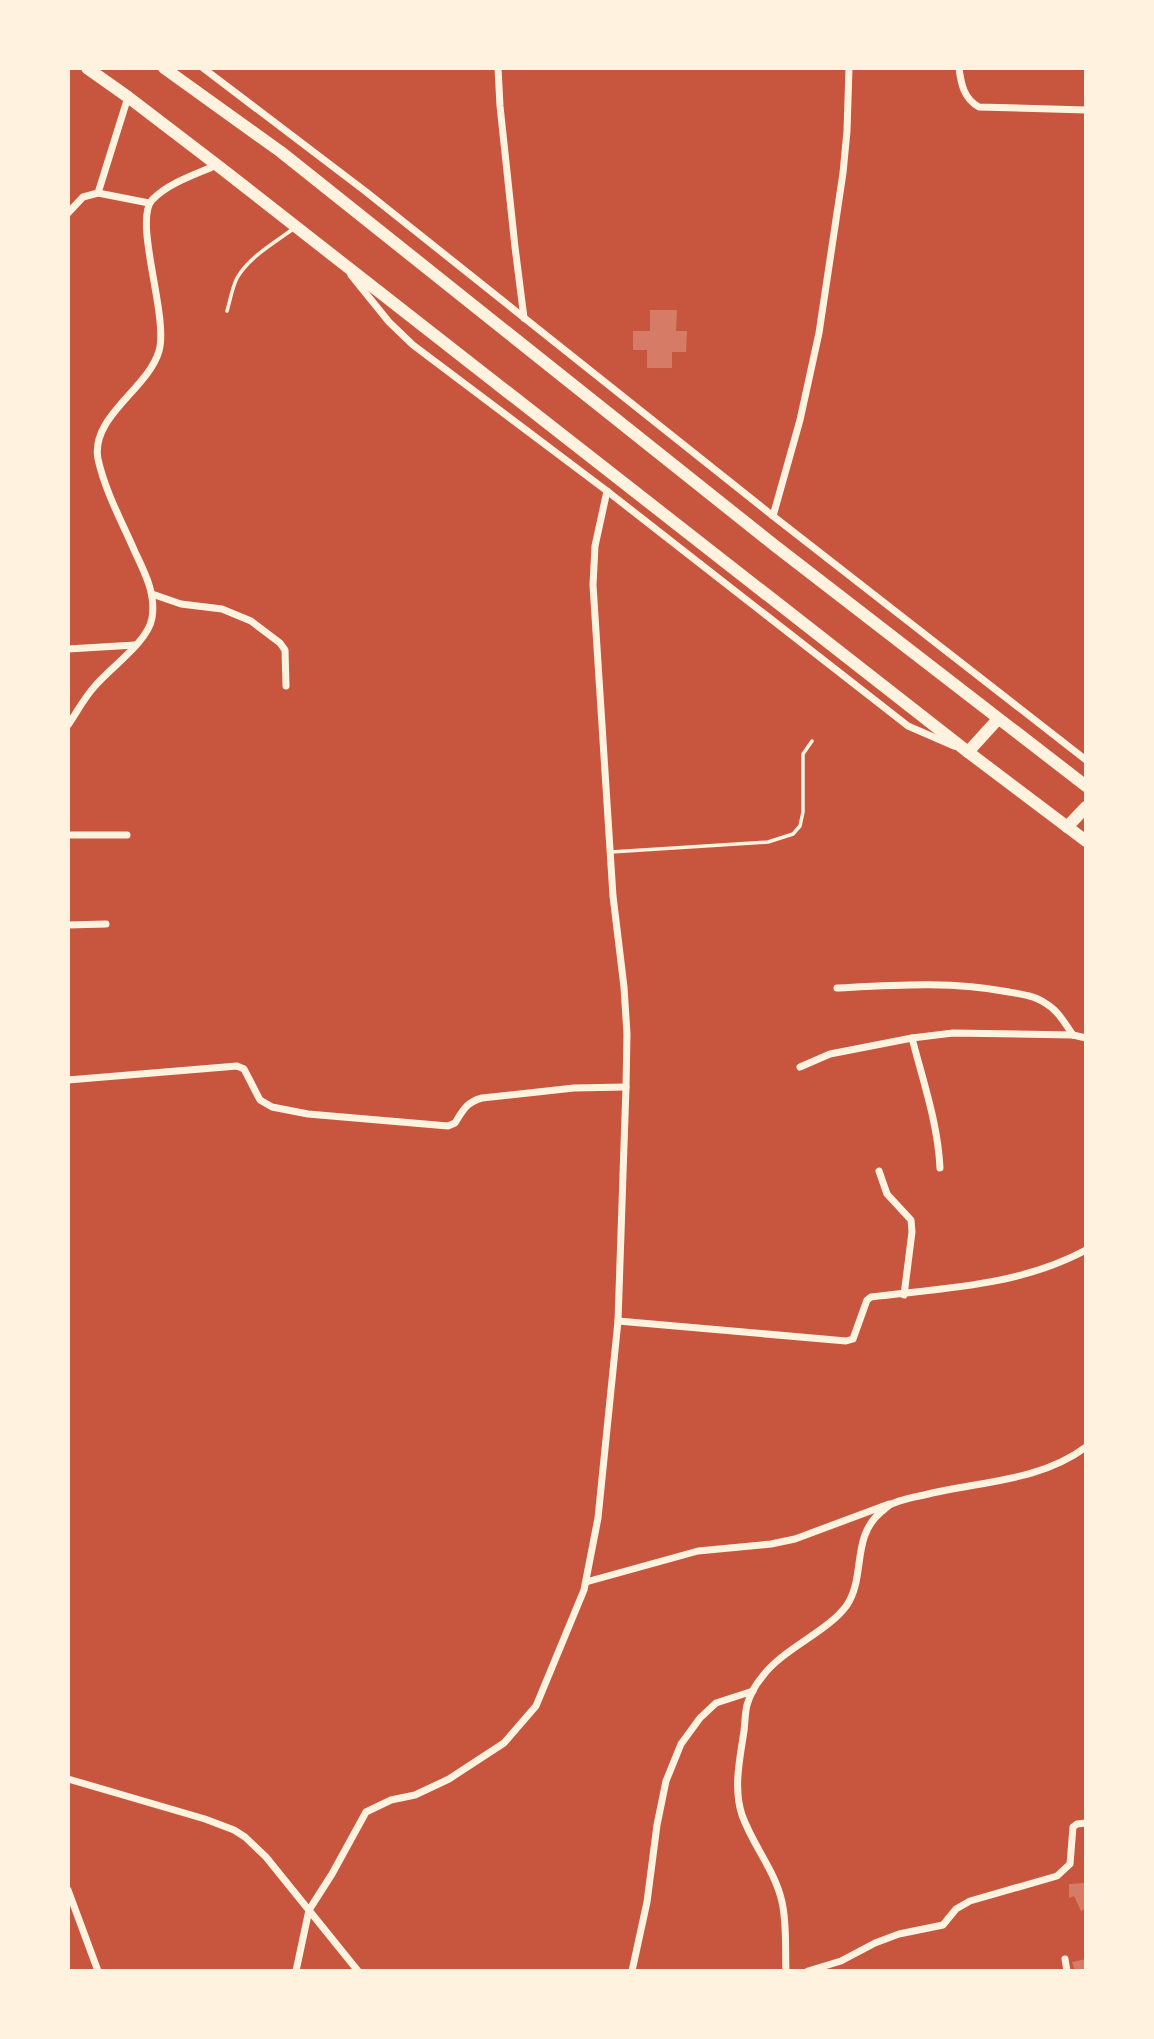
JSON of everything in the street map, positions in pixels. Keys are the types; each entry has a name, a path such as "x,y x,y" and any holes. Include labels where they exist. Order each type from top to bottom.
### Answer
{"highway":[{"path":"87,68 217,164 968,752 1086,841"},
{"path":"164,68 281,152 774,545 1086,786"},
{"path":"968,752 998,719"},
{"path":"1067,827 1086,807"}],"street":[{"path":"203,68 365,191 773,516 1086,760"},
{"path":"498,68 524,318"},
{"path":"773,516 800,420 819,333 844,173 849,68"},
{"path":"959,68 966,96 979,107 1086,110"},
{"path":"98,192 128,97"},
{"path":"68,725 94,686 135,645 152,622 154,606 149,583 111,499 98,460 97,448 103,428 142,380 159,351 160,324 148,236 149,203 168,188 217,164"},
{"path":"68,213 83,197 98,192 149,203"},
{"path":"342,264 382,314 413,345 607,491 908,726 968,752"},
{"path":"296,1971 309,1910 366,1812 449,1779 504,1743 536,1706 586,1582 598,1518 618,1321 626,1087 624,987 613,897 593,585 595,546 607,491"},
{"path":"152,594 181,604 222,608 251,621 285,650 286,686"},
{"path":"68,649 135,645"},
{"path":"68,835 127,835"},
{"path":"68,925 106,924"},
{"path":"837,988 933,984 965,985 1016,993 1045,1003 1056,1012 1073,1035"},
{"path":"800,1067 830,1054 912,1038 953,1034 1073,1035 1086,1038"},
{"path":"912,1038 934,1121 940,1168"},
{"path":"68,1080 237,1066 244,1069 260,1100 272,1107 308,1114 448,1126 455,1124 464,1107 482,1098 573,1088 626,1087"},
{"path":"879,1171 887,1194 911,1220 912,1232 904,1295"},
{"path":"618,1321 846,1341 853,1339 867,1300 871,1297 904,1295 999,1281 1036,1271 1086,1250"},
{"path":"586,1582 698,1551 795,1539 892,1503 952,1488 1034,1473 1056,1465 1086,1447"},
{"path":"786,1971 782,1901 775,1880 741,1813 737,1791 747,1705 762,1676 833,1619 846,1605 854,1586 867,1527 892,1503"},
{"path":"632,1971 647,1902 666,1781 681,1744 700,1718 716,1703 753,1691"},
{"path":"68,1779 205,1819 245,1837 266,1857 358,1971"},
{"path":"808,1971 841,1961 899,1934 943,1925 956,1909 970,1900 1057,1876 1072,1859 1073,1827 1086,1824"},
{"path":"68,1890 98,1971"},
{"path":"1065,1959 1067,1971"}],"lane":[{"path":"227,311 236,281 244,269 296,227"},
{"path":"610,852 768,842 793,834 800,826 803,812 803,754 811,741"}],"building":[{"path":"650,310 677,310 676,331 687,331 686,352 672,352 672,368 647,368 647,350 633,350 633,331 650,331"},
{"path":"1084,1883 1086,1908 1081,1911 1074,1896 1069,1898 1069,1884"},
{"path":"1086,1959 1086,1971 1075,1971 1072,1962"}]}
